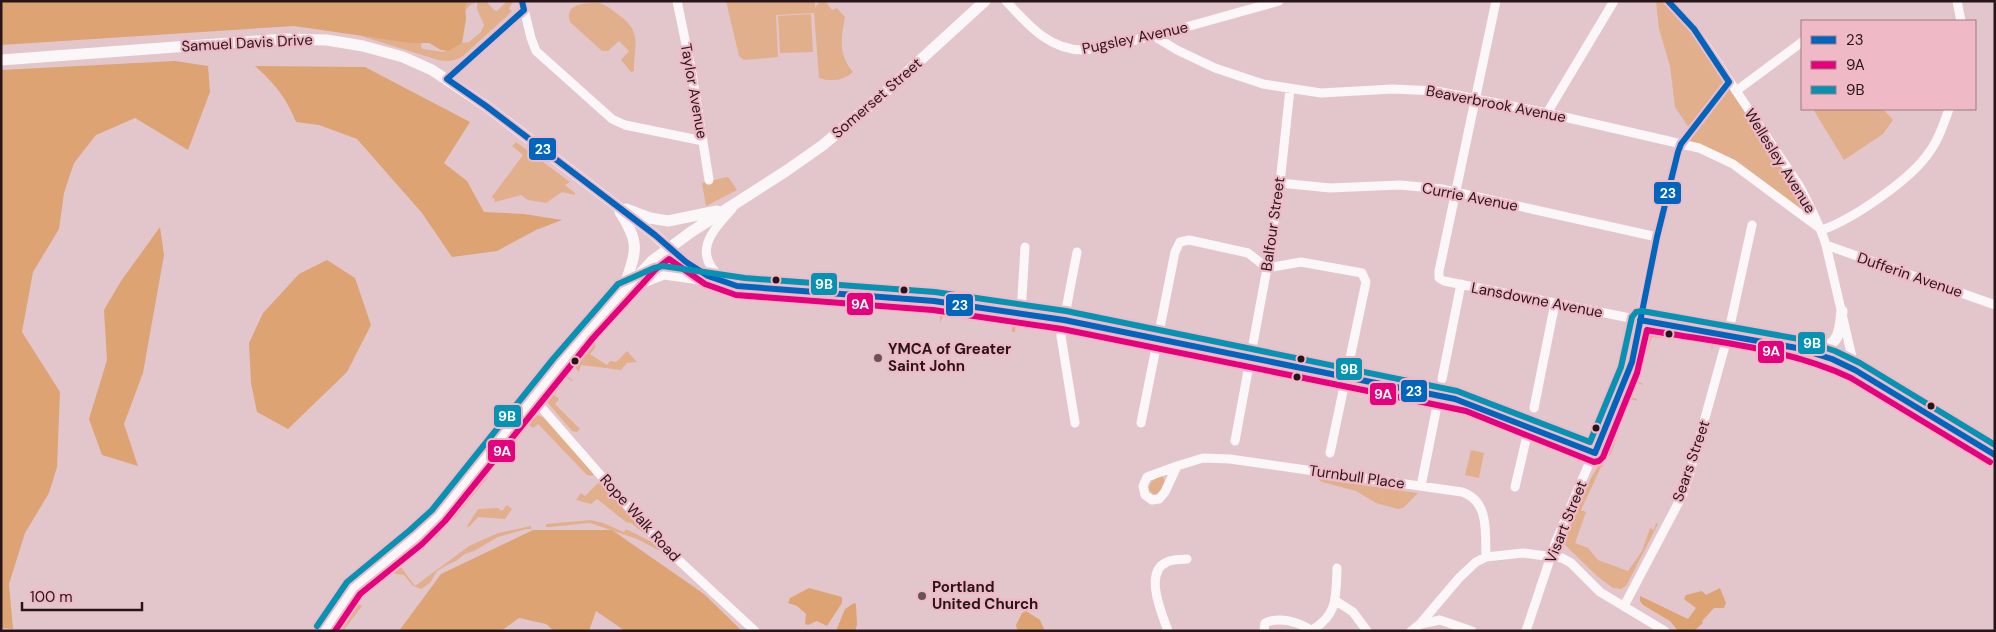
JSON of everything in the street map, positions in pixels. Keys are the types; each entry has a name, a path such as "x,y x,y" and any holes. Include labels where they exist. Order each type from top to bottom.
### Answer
{"main road":[{"name":"Somerset Street","path":"324,631 353,588 416,537 438,516 586,332 652,261 725,210 803,160 825,143 895,84 984,1"},
{"name":"Samuel Davis Drive","path":"1,60 243,41 307,38 346,42 383,51 416,62 486,106 615,204 669,248"},
{"path":"615,204 650,218 668,221 725,210"},
{"path":"615,204 634,237 635,250 624,290"},
{"path":"1803,350 1819,349 1832,345 1836,341 1840,330 1842,311"},
{"name":"Lansdowne Avenue","path":"1640,320 1803,350 1856,370 1995,455"}],"street":[{"name":"Taylor Avenue","path":"677,1 709,180"},
{"name":"Pugsley Avenue","path":"1006,1 1036,32 1055,44 1075,51 1154,36 1279,1"},
{"path":"1455,191 1496,1"},
{"path":"1547,113 1614,1"},
{"name":"Wellesley Avenue","path":"1668,1 1694,29 1736,91 1800,187 1822,230 1856,370"},
{"path":"1958,1 1961,20"},
{"path":"523,5 536,51 612,119 630,126 703,141"},
{"path":"447,80 523,5"},
{"name":"Beaverbrook Avenue","path":"1154,36 1177,50 1214,68 1248,80 1290,89 1321,93 1393,88 1423,90 1547,113 1699,148 1733,164 1822,230"},
{"path":"1736,91 1801,43"},
{"name":"Visart Street","path":"1526,631 1552,556 1629,370 1657,237 1675,161 1681,144 1729,82"},
{"name":"Balfour Street","path":"1235,441 1267,268 1280,183 1290,89"},
{"path":"1822,230 1837,225 1915,170 1936,143 1949,110"},
{"name":"Currie Avenue","path":"1280,183 1330,188 1400,185 1455,191 1657,237"},
{"name":"Lansdowne Avenue","path":"1455,191 1438,273 1439,278 1640,320"},
{"path":"729,284 713,269 708,261 706,249 714,230 738,202"},
{"name":"Sears Street","path":"1624,606 1682,496 1697,451 1728,335 1752,225"},
{"path":"1141,423 1175,252 1180,242 1190,240 1248,253 1267,268 1301,262 1362,273 1366,282 1330,453"},
{"name":"Dufferin Avenue","path":"1826,245 1995,305"},
{"path":"1020,313 1024,247"},
{"path":"669,248 698,270 729,284"},
{"path":"1075,422 1061,336 1077,252"},
{"path":"624,290 664,275 751,288 934,301 1064,320 1469,403 1595,453"},
{"path":"1442,379 1461,284"},
{"path":"1534,408 1555,303"},
{"path":"1422,486 1439,396"},
{"name":"Rope Walk Road","path":"533,398 659,542 755,631"},
{"path":"1516,487 1529,427"},
{"name":"Turnbull Place","path":"1178,466 1199,459 1223,458 1462,492 1478,502 1484,519 1486,558"},
{"path":"1411,631 1420,624 1468,568 1486,558 1523,553 1552,556 1571,563 1600,592 1666,631"},
{"path":"1168,631 1156,592 1155,582 1157,573 1161,566 1168,561 1187,559"},
{"path":"1264,631 1265,623 1272,620 1294,622 1310,630 1327,619 1336,601 1337,568"},
{"path":"1336,601 1353,612 1367,631"},
{"path":"1420,624 1440,620 1472,631"}],"shaded area":[{"path":"1,1 469,1 465,6 466,19 462,43 448,51 441,50 429,43 411,43 294,26 1,45"},
{"path":"469,1 486,1 497,11 507,1 513,1 509,9 512,11 463,56 455,60 438,60 361,36 422,42 421,47 423,49 444,52 462,43 469,42 481,32 484,25 477,9 477,2 470,5 465,11 465,6"},
{"path":"726,1 815,1 815,8 820,1 825,1 832,10 837,8 845,17 842,46 845,59 853,72 837,80 819,78 814,13 776,15 778,57 744,60 739,56"},
{"path":"1656,1 1668,1 1736,91 1822,230 1733,164 1681,144 1691,131 1675,107 1670,66 1659,29"},
{"path":"599,3 619,15 632,28 636,41 634,71 631,72 621,60 629,51 619,41 608,51 602,51 570,22 570,11 577,5"},
{"path":"811,14 813,52 780,53 778,16"},
{"path":"175,61 208,66 210,92 188,150 135,118 96,135 74,163 64,193 59,229 33,272 22,332 60,392 57,467 49,493 25,533 9,584 13,629 1,628 1,70"},
{"path":"255,66 365,67 470,122 444,163 467,181 484,212 524,214 562,220 536,230 497,251 452,257 422,213 357,139 319,125 296,122 279,91"},
{"path":"1814,110 1884,110 1893,120 1883,134 1844,160"},
{"path":"516,142 570,182 565,185 575,195 562,192 546,203 528,200 521,195 495,202 494,198 491,198 523,155 512,146"},
{"path":"727,177 737,190 706,206 702,183"},
{"path":"160,227 164,255 143,373 124,424 138,466 102,455 89,419 107,360 104,310 121,281"},
{"path":"327,260 355,278 371,325 347,372 288,429 257,412 251,383 249,343 263,313 299,274"},
{"path":"940,312 988,319 991,322 992,320 1016,323 1015,332 1012,332 1012,326 943,316 940,323"},
{"path":"1649,334 1710,342 1713,343 1712,351 1711,344 1652,337 1637,381 1643,385 1635,382"},
{"path":"596,338 595,348 590,354 607,365 610,361 616,362 627,351 637,362 627,363 621,370 581,365 579,372 573,365"},
{"path":"565,375 573,380 567,378 554,395 559,399 555,404 580,429 577,432 572,431 547,402 549,395"},
{"path":"1628,396 1637,399 1637,401 1630,399 1609,456 1603,452"},
{"path":"537,415 543,417 595,474 587,475 538,424 533,428 529,425 502,460 497,460 531,418"},
{"path":"1471,450 1484,453 1479,478 1465,475"},
{"path":"1602,459 1605,460 1581,510 1586,512 1575,543 1588,548 1598,560 1628,571 1642,551 1650,528 1654,530 1656,523 1658,524 1626,586 1621,589 1613,588 1597,576 1565,545 1565,539 1590,480"},
{"path":"488,472 488,477 454,519 450,520"},
{"path":"1162,476 1165,480 1159,494 1153,494 1149,490 1151,482"},
{"path":"1318,479 1418,493 1403,508 1398,509 1376,503 1356,491 1322,482"},
{"path":"601,482 645,534 597,499 591,504 576,500 581,493 585,496"},
{"path":"507,505 512,509 505,519 478,517 469,527 467,526 478,509 498,508 502,511"},
{"path":"591,520 624,532 626,529 652,542 660,551 637,539 590,523 546,527 546,524"},
{"path":"531,526 531,529 498,537 465,554 437,571 430,583 421,589 413,586 404,575 389,573 377,582 357,603 362,606 343,631 337,631 350,610 368,589 440,530 440,534 437,537 401,567 415,586 469,546 498,533"},
{"path":"533,530 612,530 704,594 742,631 625,631 596,611 589,631 554,631 546,624 519,618 501,631 399,631 441,574"},
{"path":"809,588 842,597 842,603 827,626 817,621 808,625 805,624 806,614 797,606 788,603 790,598"},
{"path":"1720,588 1726,603 1724,608 1714,608 1702,621 1703,623 1694,631 1678,631 1670,621 1643,605 1640,601 1640,596 1688,619 1696,608 1684,599 1686,595 1702,591 1706,595"},
{"path":"854,603 856,604 857,625 855,631 836,631 845,609"},
{"path":"1026,611 1040,620 1045,631 1019,631 1017,629 1016,625 1022,613"}],"transit line":[{"name":"23","path":"522,1 524,10 447,79 486,106 655,235 686,262 708,276 737,286 934,301 1064,320 1455,399 1595,453 1632,362 1657,237 1678,152 1681,144 1729,82 1694,29 1668,1"},
{"name":"9A","path":"335,631 360,594 422,544 445,521 593,338 655,270 669,259 705,284 736,295 933,310 1062,329 1466,411 1594,462 1599,461 1603,457 1637,373 1647,330 1751,347 1827,368 1851,378 1990,462"},
{"name":"9B","path":"317,626 347,582 432,510 553,359 618,284 663,266 745,278 935,292 1066,311 1457,391 1590,442 1621,367 1632,317 1636,312 1642,311 1799,339 1835,351 1860,363 1995,445"},
{"name":"23","path":"1640,320 1797,348 1832,359 1855,370 1995,455"}],"place":[{"name":"YMCA of Greater Saint John","path":"878,358"},
{"name":"Portland United Church","path":"922,596"}]}
